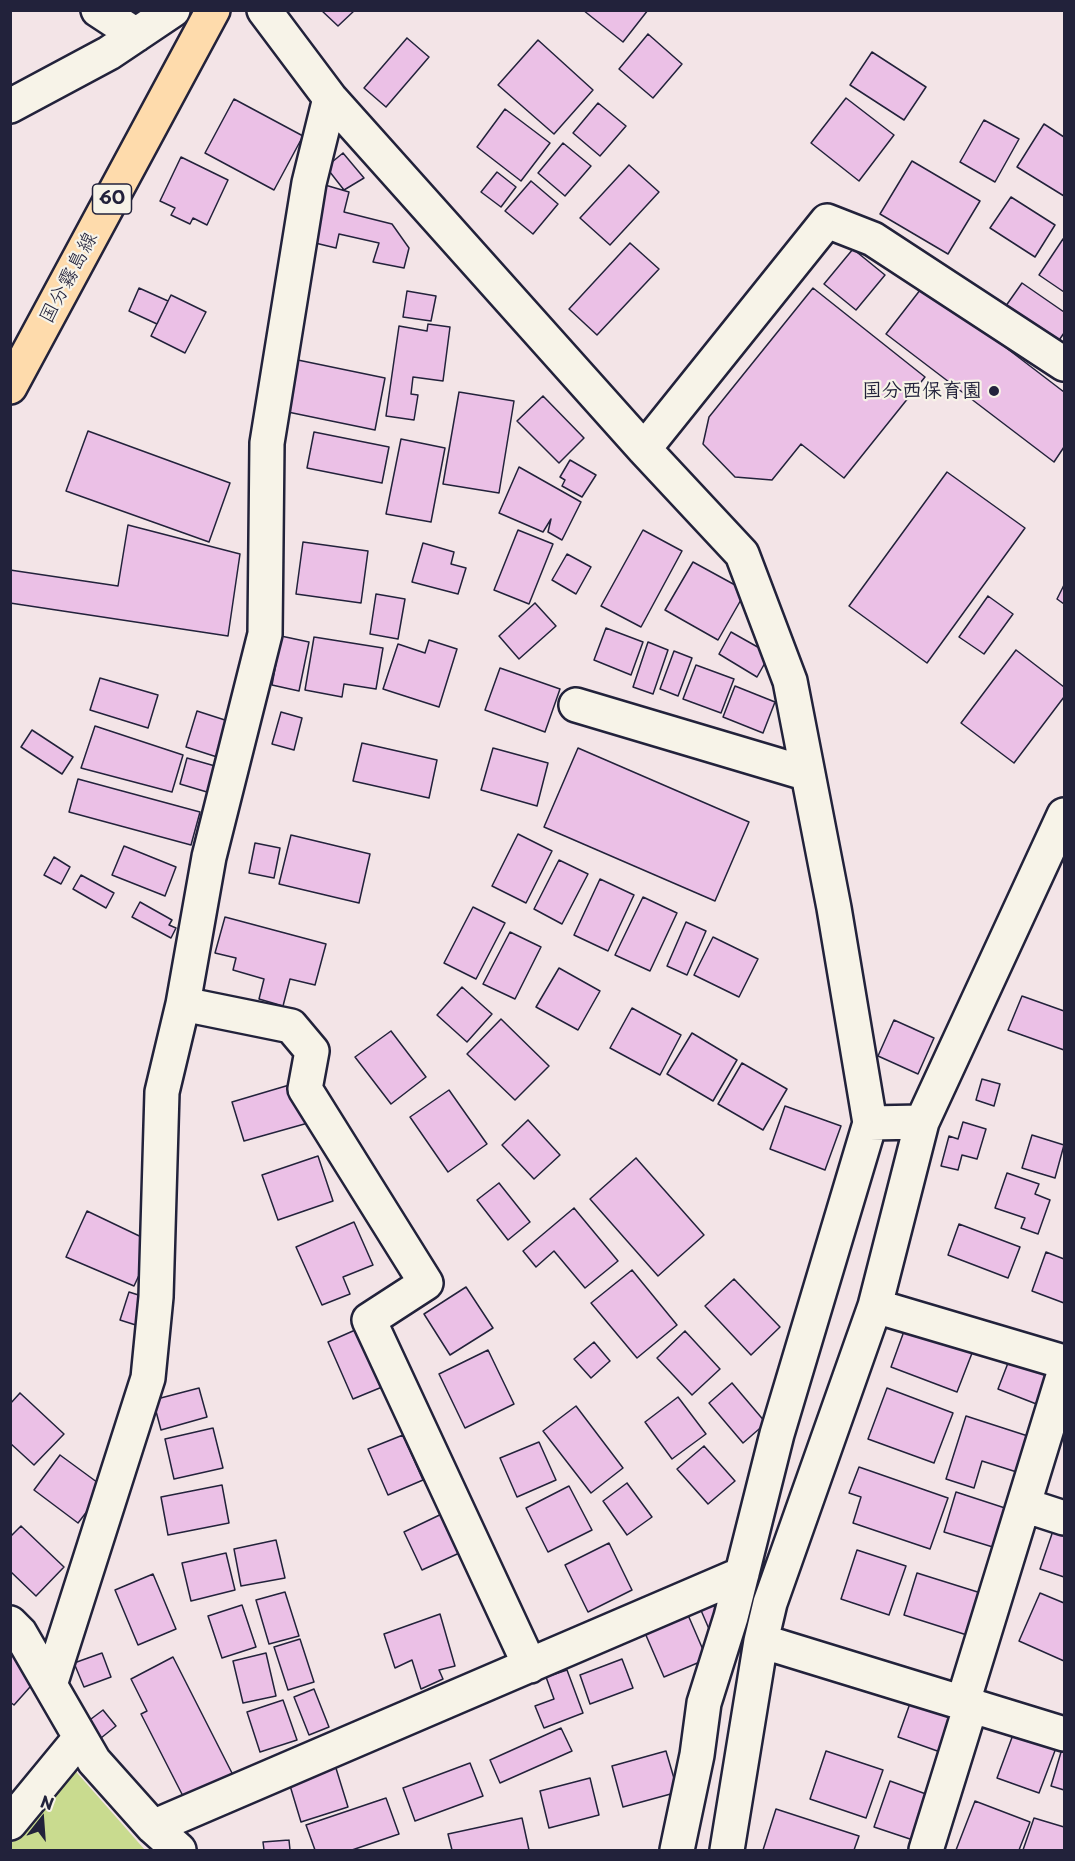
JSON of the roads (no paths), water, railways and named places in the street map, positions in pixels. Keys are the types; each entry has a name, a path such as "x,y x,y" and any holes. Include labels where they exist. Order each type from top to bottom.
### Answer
{"main road":[{"name":"国分霧島線","path":"10,387 213,10"}],"street":[{"path":"98,10 136,35"},
{"path":"10,106 108,53 173,10"},
{"path":"264,10 330,98 644,449 742,554 790,681 834,908 870,1123 777,1434 731,1617 704,1703 697,1755 677,1851"},
{"path":"50,1685 148,1378 156,1297 162,1092 183,1004 209,857 265,634 267,443 309,183 330,98"},
{"path":"644,449 827,221 873,239 1065,364"},
{"path":"576,705 808,774"},
{"path":"727,1851 761,1641 770,1603 875,1306 922,1122 1065,815"},
{"path":"183,1004 291,1026 312,1051 305,1089 426,1283 369,1320 530,1666"},
{"path":"870,1123 922,1122"},
{"path":"875,1306 1065,1362"},
{"path":"926,1851 1024,1505 1065,1373"},
{"path":"1024,1505 1065,1518"},
{"path":"153,1827 742,1574"},
{"path":"10,1623 20,1634 94,1761 153,1827 179,1851"},
{"path":"761,1641 1065,1734"},
{"path":"10,1823 80,1738"}],"place":[{"name":"国分西保育園","path":"994,391"}]}
